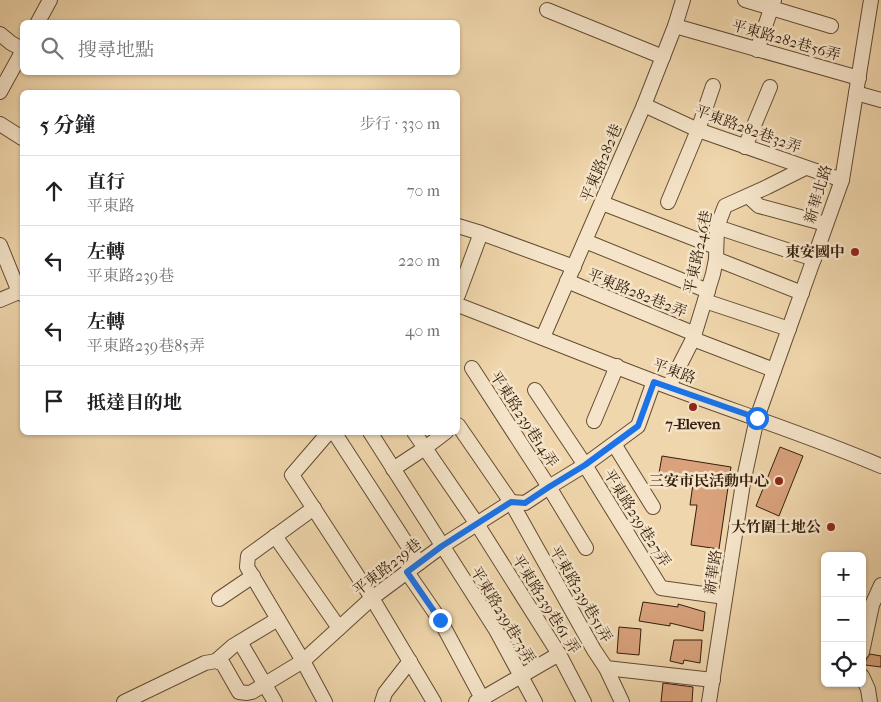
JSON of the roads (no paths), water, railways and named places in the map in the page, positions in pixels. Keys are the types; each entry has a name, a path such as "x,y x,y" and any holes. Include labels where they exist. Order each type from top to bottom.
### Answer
{"street":[{"path":"39,20 50,0"},
{"name":"平東路282巷","path":"543,337 644,105 675,26 683,0"},
{"path":"745,0 773,4 831,26"},
{"name":"新華北路","path":"757,418 842,180 871,0"},
{"path":"758,50 773,4"},
{"path":"547,10 662,57"},
{"name":"平東路282巷56弄","path":"675,26 859,78"},
{"path":"0,34 20,49"},
{"path":"0,92 20,55"},
{"path":"668,202 698,130 712,86"},
{"path":"745,147 770,86"},
{"path":"856,93 881,100"},
{"name":"平東路282巷32弄","path":"644,105 698,130 842,180"},
{"path":"0,124 20,137"},
{"name":"平東路246巷","path":"669,386 694,337 713,274 717,227 725,206 805,168"},
{"path":"748,196 759,206 826,224"},
{"path":"602,203 802,293"},
{"path":"460,227 481,232 574,267"},
{"path":"717,227 814,259"},
{"path":"460,290 481,232"},
{"path":"585,241 706,296 789,329"},
{"path":"0,245 20,288"},
{"name":"平東路282巷2弄","path":"567,281 774,370"},
{"path":"0,300 20,290"},
{"name":"平東路","path":"460,306 654,382 757,418 881,466"},
{"path":"594,421 617,366"},
{"name":"平東路239巷14弄","path":"472,368 586,548"},
{"name":"平東路239巷","path":"216,661 222,664 242,697 303,661 372,598 442,546 511,502 525,503 585,465 638,426 654,382"},
{"name":"平東路239巷27弄","path":"535,390 585,465 661,588 726,597"},
{"name":"新華路","path":"709,702 743,483 757,418"},
{"name":"平東路239巷51弄","path":"460,428 511,502 606,668 622,702"},
{"path":"326,435 292,475 372,598 434,702"},
{"path":"336,435 418,563"},
{"name":"平東路239巷73弄","path":"372,435 496,630 535,702"},
{"name":"平東路239巷61 弄","path":"416,435 477,524 559,654 584,702"},
{"path":"393,469 442,435"},
{"path":"614,444 653,508"},
{"path":"314,508 248,556 247,567 325,702"},
{"path":"275,536 339,628"},
{"path":"407,572 440,620 481,701 559,654"},
{"path":"219,599 252,576"},
{"path":"864,642 872,605 881,585"},
{"path":"124,702 205,663 216,661 233,646 278,619"},
{"path":"240,642 275,702"},
{"path":"382,702 385,692 410,661"},
{"path":"606,668 713,680"},
{"path":"866,685 870,702"}],"place":[{"name":"東安國中","path":"855,252"},
{"name":"7-Eleven","path":"693,407"},
{"name":"三安市民活動中心","path":"779,481"},
{"name":"大竹圍土地公","path":"831,527"}]}
